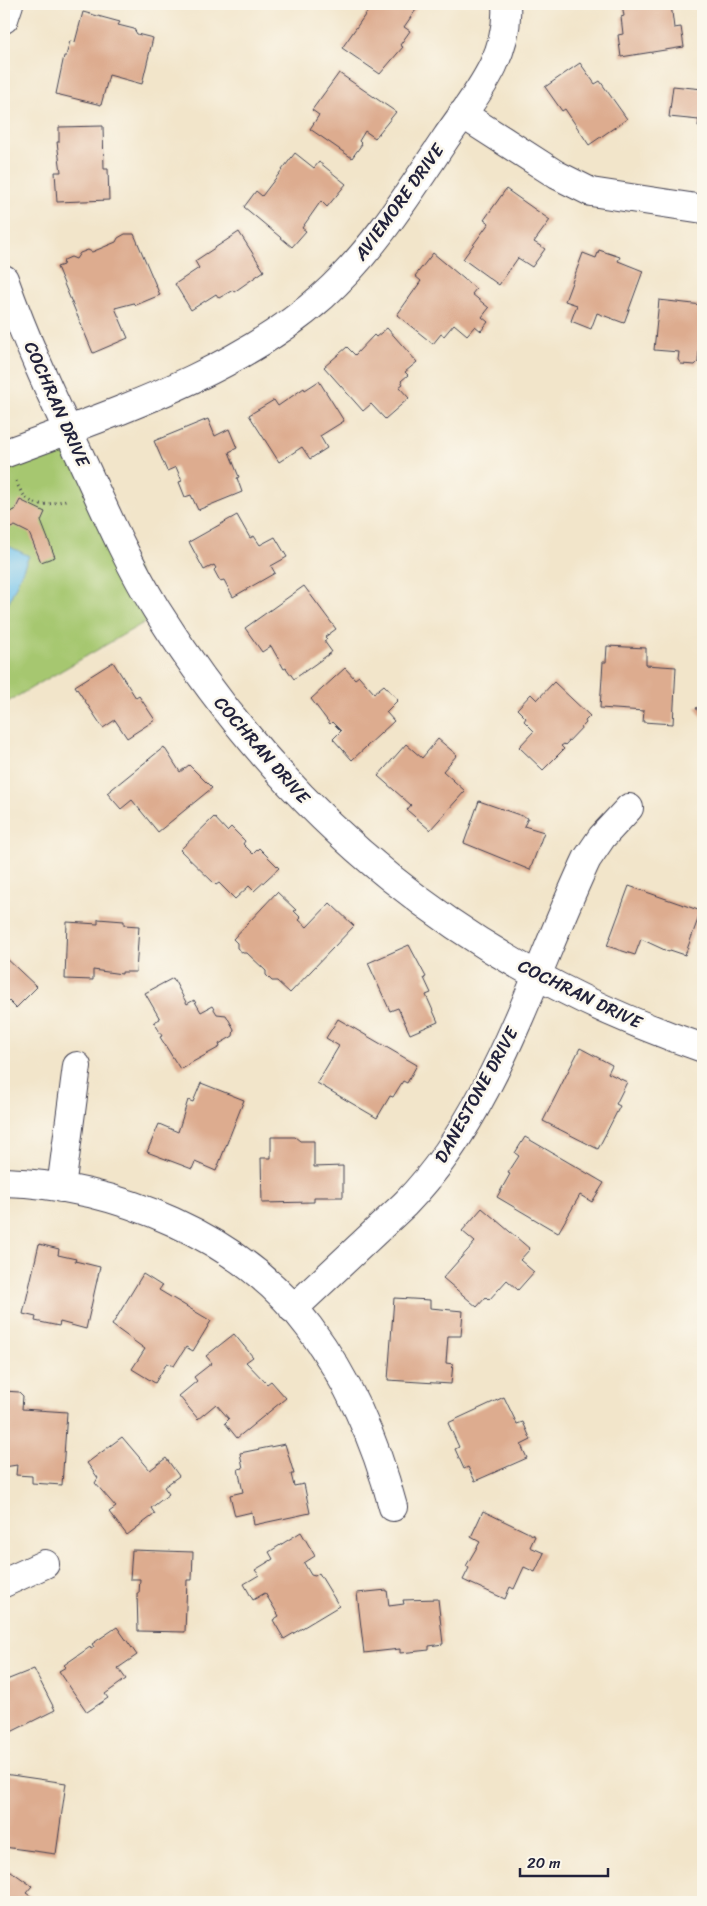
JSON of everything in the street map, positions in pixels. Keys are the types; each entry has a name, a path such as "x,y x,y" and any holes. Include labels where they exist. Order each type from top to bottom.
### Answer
{"street":[{"path":"4,19 9,4"},
{"name":"AVIEMORE DRIVE","path":"4,454 122,409 227,362 248,350 310,307 340,279 382,231 497,60 506,29 506,4"},
{"path":"462,114 557,175 590,192 703,209"},
{"name":"COCHRAN DRIVE","path":"4,280 31,349 114,531 155,608 212,693 285,780 346,840 395,882 433,910 538,977 644,1026 703,1048"},
{"name":"DANESTONE DRIVE","path":"293,1309 405,1204 432,1172 471,1112 511,1035 538,977 590,853 612,825 629,808"},
{"path":"61,1188 77,1066"},
{"path":"4,1182 61,1188 121,1202 184,1226 257,1275 293,1309 324,1349 354,1401 376,1450 393,1507"},
{"path":"4,1583 45,1564"}],"path":[{"path":"4,454 19,488 24,496 33,503 42,505 54,503 95,487"}],"green space":[{"path":"68,430 159,614 4,704 4,454"}],"water":[{"path":"4,544 29,556 6,608 4,607"}],"building":[{"path":"377,4 420,4 404,27 410,31 400,45 403,47 380,74 342,48 372,5 375,7"},
{"path":"622,4 671,4 674,28 681,27 684,47 621,57 618,35 623,34 621,17 624,16"},
{"path":"83,12 120,22 118,25 134,29 137,34 153,38 142,84 109,75 101,105 56,94 64,56 66,56 70,41 75,42"},
{"path":"580,63 595,84 600,81 627,119 589,145 565,109 562,111 545,87"},
{"path":"339,73 396,112 375,138 365,131 359,141 362,144 352,158 310,129 319,115 312,110"},
{"path":"673,86 703,89 703,126 698,126 699,120 669,117"},
{"path":"103,126 104,169 108,169 109,200 57,202 55,172 61,172 57,142 59,142 59,127"},
{"path":"295,153 314,168 319,162 346,184 327,207 321,201 302,228 306,231 292,247 244,207 256,191 262,196"},
{"path":"506,189 550,220 534,242 545,249 532,267 518,258 499,285 463,259 489,223 484,220"},
{"path":"239,232 264,271 234,292 233,290 219,298 216,294 191,310 175,284 199,268 195,261"},
{"path":"125,234 134,234 160,295 136,305 134,303 115,308 128,338 93,353 57,267 63,265 64,260 71,257 76,259 80,253 88,250 92,252 116,242 118,238"},
{"path":"599,250 620,257 618,261 643,271 624,323 597,313 591,329 571,321 577,305 565,301 583,253 596,258"},
{"path":"433,253 476,289 472,294 489,308 482,317 488,322 481,331 475,326 467,335 454,324 444,336 441,334 433,344 397,315 421,281 415,276"},
{"path":"659,300 702,305 703,301 703,350 699,350 698,362 695,365 681,364 678,360 679,352 654,350"},
{"path":"387,328 417,362 405,372 408,375 401,381 403,384 399,387 409,398 385,419 371,404 363,411 324,367 347,347 355,355 374,335 376,337"},
{"path":"319,381 344,421 320,436 327,448 310,459 302,447 279,462 249,415 274,400 278,406 304,388 305,390"},
{"path":"208,419 215,436 229,429 237,448 229,452 239,477 237,478 242,492 198,510 191,495 185,497 179,482 182,481 176,467 167,471 154,441"},
{"path":"20,500 45,512 41,521 55,557 41,562 29,533 15,526 4,531 4,514 15,510"},
{"path":"237,515 250,538 254,536 260,545 275,537 287,557 271,566 275,573 233,597 224,580 220,581 214,570 216,568 214,565 204,570 189,542"},
{"path":"304,586 336,629 325,637 327,639 324,641 332,652 294,679 286,668 284,669 271,646 262,652 245,628"},
{"path":"607,646 646,648 646,665 676,667 673,724 643,722 644,711 600,708 603,662 606,662"},
{"path":"113,662 136,698 139,696 155,720 127,738 115,720 103,728 75,686"},
{"path":"345,668 355,679 359,676 374,693 384,685 398,700 386,712 394,721 352,760 333,739 341,731 332,722 330,724 311,699"},
{"path":"554,682 590,716 585,721 586,723 565,745 561,746 564,749 543,770 519,747 534,731 524,721 526,718 517,709 531,694 537,700"},
{"path":"703,704 703,720 696,708"},
{"path":"438,739 457,755 443,771 465,791 430,830 407,810 411,805 378,776 406,744 422,758"},
{"path":"164,747 180,772 189,765 212,788 158,832 132,800 121,809 107,793"},
{"path":"479,801 528,818 524,826 544,832 530,870 464,843"},
{"path":"214,817 227,831 231,827 245,841 243,844 253,854 259,848 279,868 254,891 249,886 235,899 219,883 216,885 180,850"},
{"path":"629,886 701,911 685,955 670,950 669,952 641,939 635,955 607,946"},
{"path":"277,892 296,910 294,911 301,918 299,920 307,927 330,903 354,926 290,993 277,981 272,981 266,975 266,971 247,953 243,953 237,948 237,943 233,939"},
{"path":"98,919 124,921 124,925 139,926 136,972 122,972 122,974 93,970 93,980 65,979 67,922 98,924"},
{"path":"409,945 426,977 424,978 431,993 426,995 438,1022 410,1034 398,1008 390,1011 368,963"},
{"path":"4,956 37,987 16,1008 4,996"},
{"path":"173,978 187,1004 194,1000 201,1012 212,1006 217,1014 226,1015 234,1029 233,1036 219,1044 220,1047 180,1069 160,1037 162,1036 154,1022 160,1019 145,993"},
{"path":"338,1019 417,1065 407,1083 403,1081 393,1097 390,1096 377,1118 317,1083 339,1046 326,1038"},
{"path":"580,1048 612,1065 608,1073 627,1082 616,1104 620,1106 598,1149 543,1121"},
{"path":"201,1083 244,1100 216,1171 195,1162 192,1169 147,1152 159,1124 178,1132 188,1100 193,1102"},
{"path":"271,1137 295,1137 300,1141 314,1141 314,1167 343,1166 343,1197 314,1197 314,1202 262,1203 261,1158 271,1158"},
{"path":"525,1137 604,1183 592,1202 580,1195 558,1233 497,1197 510,1174 508,1173 519,1156 515,1153"},
{"path":"482,1208 530,1249 520,1260 534,1272 518,1290 507,1280 489,1300 486,1297 477,1307 443,1278 475,1242 462,1231"},
{"path":"39,1244 59,1249 58,1255 100,1267 86,1329 60,1322 59,1326 35,1321 36,1317 23,1314"},
{"path":"143,1274 162,1286 159,1290 211,1321 193,1351 186,1347 174,1366 167,1363 155,1383 132,1369 145,1349 112,1325"},
{"path":"394,1298 430,1300 430,1308 463,1311 461,1336 448,1336 446,1363 453,1364 451,1384 388,1380"},
{"path":"234,1334 253,1357 246,1362 267,1384 271,1381 286,1398 237,1438 225,1423 229,1419 216,1404 198,1419 179,1396 197,1381 194,1377 212,1363 206,1356"},
{"path":"4,1391 19,1392 23,1396 22,1409 67,1412 62,1485 32,1483 32,1476 16,1475 17,1465 4,1467"},
{"path":"504,1397 517,1424 523,1422 531,1440 521,1445 527,1458 475,1481 468,1467 464,1469 455,1449 459,1447 448,1423"},
{"path":"122,1437 150,1470 166,1458 179,1476 164,1487 169,1494 151,1508 155,1514 127,1535 109,1512 116,1507 95,1483 98,1478 87,1463"},
{"path":"285,1444 294,1474 291,1474 294,1486 304,1484 310,1513 254,1525 252,1512 235,1516 230,1495 243,1492 238,1469 243,1468 240,1453"},
{"path":"483,1511 535,1536 530,1547 544,1553 535,1572 524,1567 514,1589 510,1587 505,1599 463,1580 469,1568 466,1566 480,1542 471,1537"},
{"path":"301,1532 315,1556 304,1563 311,1575 315,1576 319,1573 339,1606 284,1639 273,1620 279,1616 265,1593 253,1600 244,1584 259,1575 255,1570 273,1559 269,1552"},
{"path":"132,1550 193,1552 192,1580 187,1580 185,1632 138,1631 137,1593 139,1593 140,1579 130,1579"},
{"path":"387,1590 389,1606 404,1604 403,1600 438,1599 443,1644 429,1646 429,1650 400,1653 400,1649 364,1653 357,1593"},
{"path":"117,1627 137,1655 118,1668 126,1679 105,1694 108,1698 87,1712 59,1671 66,1667 64,1665 90,1647 91,1649 94,1647 92,1644"},
{"path":"34,1669 55,1710 7,1734 4,1728 4,1681"},
{"path":"4,1774 66,1783 56,1854 4,1847"},
{"path":"4,1866 32,1886 26,1893 39,1902 4,1902"}]}
